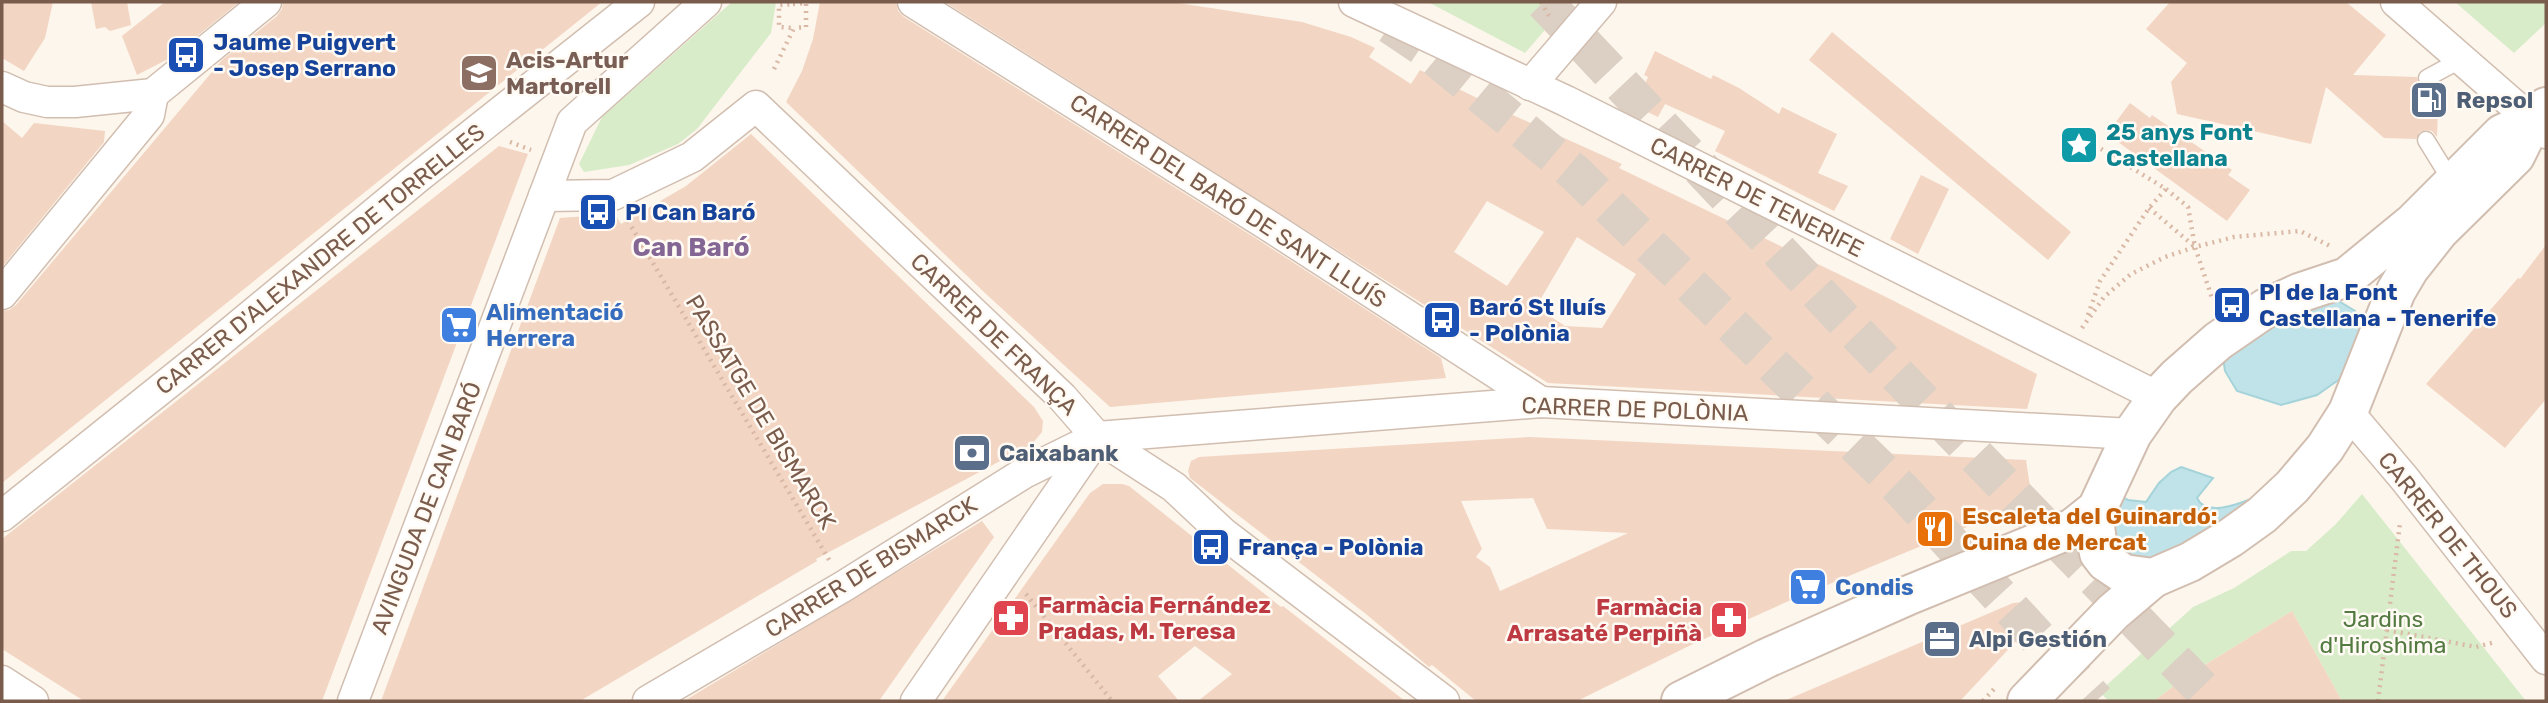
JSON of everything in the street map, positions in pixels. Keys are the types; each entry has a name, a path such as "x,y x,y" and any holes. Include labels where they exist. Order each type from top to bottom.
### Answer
{"street":[{"path":"2,87 24,97 47,102 75,102 153,94 266,2"},
{"name":"CARRER D'ALEXANDRE DE TORRELLES","path":"2,516 202,356 417,178 639,2"},
{"name":"AVINGUDA DE CAN BARÓ","path":"353,701 572,122 706,2"},
{"name":"CARRER DEL BARÓ DE SANT LLUÍS","path":"914,2 1266,224 1541,402"},
{"name":"CARRER DE TENERIFE","path":"1354,2 1530,85 2158,397"},
{"path":"1530,85 1601,2"},
{"path":"2396,2 2462,59 2542,120"},
{"path":"2,294 149,115 153,94"},
{"name":"CARRER DE FRANÇA","path":"544,196 613,195 692,157 756,106 1062,397 1097,438 1174,487 1223,533 1444,701"},
{"path":"2153,578 2124,574 2106,562 2099,553 2095,526 2097,509 2132,434 2158,397 2218,341 2266,308 2299,293 2339,262 2413,223 2502,134 2542,120"},
{"path":"2027,701 2113,612 2153,578 2200,556 2230,538 2262,515 2292,487 2325,448 2348,412 2396,291 2409,269 2439,232 2515,156 2542,120"},
{"path":"2339,262 2377,310 2378,326 2372,349"},
{"name":"CARRER DE POLÒNIA","path":"1097,438 1541,402 2132,434"},
{"name":"CARRER DE THOUS","path":"2348,412 2398,470 2546,659"},
{"path":"916,701 1097,438"},
{"name":"CARRER DE BISMARCK","path":"648,701 844,586 1024,473 1097,438"},
{"path":"1681,701 1767,658 1909,595 2073,528 2097,509"},
{"path":"2,681 33,701"}],"lane":[{"path":"2427,78 2462,59"},
{"path":"2426,140 2452,182"}],"path":[{"path":"1541,2 1551,20"},
{"path":"806,3 806,27 794,28 779,27 779,5 806,3"},
{"path":"774,69 794,28"},
{"path":"2101,149 2165,189 2188,207 2195,247 2212,298"},
{"path":"2085,323 2100,281 2149,208 2165,189"},
{"path":"2149,208 2195,247"},
{"name":"PASSATGE DE BISMARCK","path":"626,218 831,564"},
{"path":"2079,331 2104,297 2131,274 2165,257 2195,247 2234,237 2300,231 2339,262"},
{"path":"2378,701 2401,519"},
{"path":"1025,593 1112,701"},
{"path":"2387,630 2476,647 2499,641"}],"green space":[{"path":"732,2 776,2 771,33 697,129 678,144 629,165 584,172 579,164 602,117"},
{"path":"1428,2 1569,2 1525,53"},
{"path":"2455,2 2546,2 2546,23 2514,53"},
{"name":"Jardins d'Hiroshima","path":"2362,494 2526,701 2342,701 2292,611 2187,676 2154,701 2109,701 2099,692 2193,607 2234,588 2291,551 2306,551 2336,524"}],"water":[{"path":"2337,300 2355,311 2360,323 2359,336 2347,374 2317,395 2281,405 2237,391 2225,371 2223,357 2278,324"},
{"path":"2181,467 2213,478 2197,498 2208,507 2224,507 2256,497 2221,524 2158,557 2135,560 2119,546 2113,533 2115,518 2124,498 2146,502 2159,483"}],"building":[{"path":"2,2 53,2 45,38 24,71 2,58"},
{"path":"91,2 127,2 131,25 110,31 105,27 96,29"},
{"path":"165,2 239,2 170,58 137,75 122,36"},
{"path":"283,2 602,2 2,483 2,311 16,305 222,60 277,16"},
{"path":"820,2 896,2 898,11 904,17 1441,358 1446,378 1110,407 986,294 786,102 802,71 813,39"},
{"path":"945,2 1172,2 1302,22 1351,37 1375,48 1369,57 1411,84 1420,70 1479,99 1482,95 1506,107 1504,111 1622,164 1619,168 1886,297 2037,374 2027,409 1548,383","holes":["1487,201 1544,232 1507,286 1454,252","1577,237 1636,274 1602,328 1565,326 1536,307"]},
{"path":"2170,2 2346,2 2386,35 2353,75 2417,77 2418,84 2426,88 2439,83 2437,137 2432,131 2426,130 2420,132 2416,139 2384,138 2326,87 2311,144 2177,114 2171,82 2187,63 2146,29"},
{"path":"1832,32 2071,232 2048,260 1809,60"},
{"path":"1655,51 1711,79 1713,75 1739,88 1779,114 1782,107 1837,134 1818,173 1848,186 1834,211 1715,151 1725,131 1665,104 1658,117 1635,106 1648,77 1644,75"},
{"path":"2130,103 2232,170 2228,175 2250,190 2227,221 2107,134"},
{"path":"2,121 22,138 34,123 105,131 104,142 2,267"},
{"path":"751,134 1034,407 1043,421 1042,432 1032,444 816,559 817,561 580,701 381,701 560,218 615,214 621,224 686,186"},
{"path":"499,146 528,154 322,701 84,701 2,649 2,539"},
{"path":"1921,175 1949,189 1918,254 1890,239"},
{"path":"2546,245 2546,399 2505,448 2426,384 2518,278 2520,279"},
{"path":"1529,437 2026,460 2032,500 1791,600 1577,701 1476,701 1190,478 1188,471 1191,461 1199,457","holes":["1533,498 1547,529 1628,533 1500,591 1490,567 1476,557 1482,549 1461,501"]},
{"path":"1103,484 1129,486 1405,701 1198,701 1232,674 1195,646 1158,676 1179,701 942,701 1090,493"},
{"path":"982,521 994,537 879,701 684,701"},
{"path":"2025,602 2038,611 2035,621 1960,701 1784,701 2013,603"},
{"path":"2292,611 2342,701 2154,701 2187,676"}],"tunnel":[{"path":"1544,2 1841,317 2214,701"},
{"path":"1390,25 1423,47 1575,173 1902,490 2096,701"}],"place":[{"name":"Jaume Puigvert - Josep Serrano","path":"186,55"},
{"name":"Acis-Artur Martorell","path":"479,73"},
{"name":"Repsol","path":"2429,100"},
{"name":"25 anys Font Castellana","path":"2079,145"},
{"name":"Pl Can Baró","path":"598,212"},
{"name":"Pl de la Font Castellana - Tenerife","path":"2232,305"},
{"name":"Baró St lluís - Polònia","path":"1442,320"},
{"name":"Alimentació Herrera","path":"459,325"},
{"name":"Caixabank","path":"972,453"},
{"name":"Escaleta del Guinardó: Cuina de Mercat","path":"1935,529"},
{"name":"França - Polònia","path":"1211,547"},
{"name":"Condis","path":"1808,587"},
{"name":"Farmàcia Fernández Pradas, M. Teresa","path":"1011,618"},
{"name":"Farmàcia Arrasaté Perpiñà","path":"1729,620"},
{"name":"Alpi Gestión","path":"1942,639"}],"district":[{"name":"Can Baró","path":"691,247"}]}
